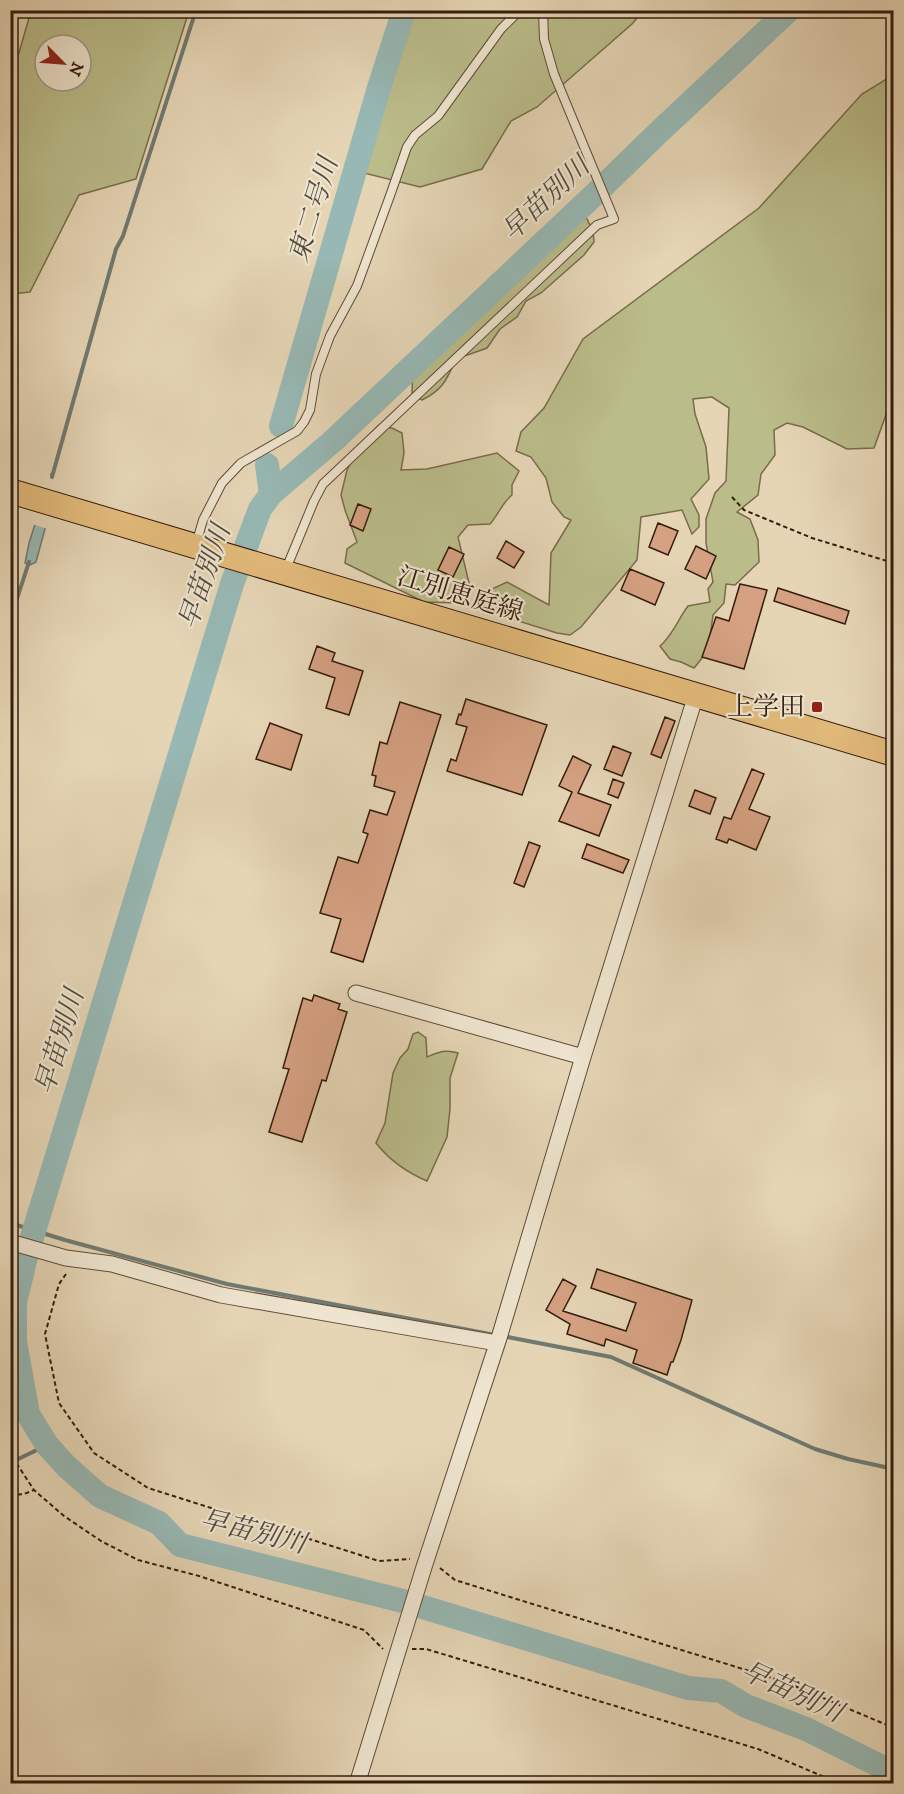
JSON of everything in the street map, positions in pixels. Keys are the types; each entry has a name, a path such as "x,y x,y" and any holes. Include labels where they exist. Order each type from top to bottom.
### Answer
{"main road":[{"name":"江別恵庭線","path":"10,491 894,754"}],"street":[{"path":"357,1784 499,1338 583,1057 696,695"},
{"path":"356,993 583,1057"},
{"path":"10,1242 72,1259 112,1264 221,1295 499,1338"}],"lane":[{"path":"201,548 203,520 222,483 241,463 297,431 304,422 310,410 316,374 330,336 357,286 407,147 415,135 438,116 501,29 520,10"},
{"path":"279,571 323,484 597,225 614,219 554,74 544,39 543,10"}],"path":[{"path":"732,496 744,510 812,538 894,565"},
{"path":"887,561 894,537"},
{"path":"72,1259 59,1284 45,1334 59,1403 94,1453 148,1488 379,1561 426,1562 455,1580 785,1682 894,1728"},
{"path":"10,1450 34,1490 64,1516 101,1541 138,1560 199,1576 364,1630 398,1651 426,1649 758,1749 841,1784"},
{"path":"10,1495 24,1494 34,1490"}],"green space":[{"path":"31,11 189,11 136,179 79,195 30,292 11,294 11,80"},
{"path":"408,11 643,11 632,24 537,107 511,121 482,169 420,187 364,173 384,79"},
{"path":"893,75 893,373 887,412 874,448 847,449 803,427 787,423 774,430 775,455 761,474 758,495 737,512 750,519 758,540 759,562 735,585 726,584 724,603 713,615 708,651 694,668 670,659 660,646 688,606 710,602 708,589 713,582 706,543 706,519 715,493 726,481 729,408 712,397 693,399 695,414 706,447 709,479 691,499 699,515 699,527 692,534 682,510 641,517 637,560 581,627 570,635 486,611 492,589 507,582 549,605 551,553 571,520 564,517 552,502 546,478 531,457 516,451 521,432 544,408 583,339 759,208 862,94"},
{"path":"587,204 586,217 593,231 594,242 584,255 541,293 526,301 517,317 500,329 487,348 456,359 440,388 422,400 412,395 413,355 487,285 578,205"},
{"path":"378,426 392,428 402,433 404,453 401,470 427,469 497,453 519,471 512,485 512,495 490,524 468,525 458,537 470,587 458,603 424,602 345,563 347,549 357,542 341,495 347,470 362,442"},
{"path":"418,1032 426,1038 427,1057 450,1051 458,1053 450,1078 447,1137 427,1181 399,1165 376,1143 385,1123 393,1073 400,1058 408,1049 413,1034"}],"water":[{"path":"51,474 53,475 45,529 36,562 30,565 25,563 29,543"}],"pier":[{"path":"47,474 56,477 48,529 32,524"}],"building":[{"path":"358,504 371,509 363,531 350,525"},
{"path":"658,523 678,531 668,555 649,547"},
{"path":"506,541 524,552 514,568 497,558"},
{"path":"696,546 716,556 706,579 685,569"},
{"path":"449,547 464,554 453,577 438,570"},
{"path":"630,569 664,583 655,605 621,590"},
{"path":"740,584 767,590 744,669 702,657 716,617 729,621"},
{"path":"778,588 849,611 845,624 774,601"},
{"path":"317,646 335,653 332,661 363,671 349,715 326,708 335,678 309,669"},
{"path":"466,699 547,725 522,795 447,771 451,759 456,761 467,727 456,724"},
{"path":"400,702 441,715 363,962 331,952 341,919 320,913 338,857 358,863 368,834 363,832 370,810 387,815 395,792 374,786 376,776 372,775 380,742 387,744"},
{"path":"665,717 675,721 661,758 651,754"},
{"path":"270,723 302,735 291,770 256,759"},
{"path":"613,746 631,753 622,776 604,769"},
{"path":"573,756 591,765 578,793 611,805 599,836 559,821 572,792 559,786"},
{"path":"752,769 764,774 749,809 770,817 756,850 729,839 727,843 716,839 724,817 731,819"},
{"path":"613,779 624,783 618,798 608,794"},
{"path":"695,790 716,798 710,814 689,806"},
{"path":"529,842 540,846 524,887 514,883"},
{"path":"587,844 629,860 623,873 582,858"},
{"path":"314,995 340,1004 338,1009 347,1012 326,1081 322,1080 302,1142 269,1132 289,1069 283,1068 303,998 312,1001"},
{"path":"597,1269 692,1300 681,1340 667,1375 633,1363 637,1350 606,1339 604,1346 567,1334 570,1324 546,1310 563,1279 576,1286 563,1311 626,1331 636,1303 591,1288"}],"waterway":[{"path":"52,477 116,249 123,236 196,10"},
{"name":"東二号川","path":"281,426 378,91 404,10"},
{"name":"早苗別川","path":"789,10 333,441 271,494 260,509 232,584 26,1257 15,1302 15,1342 28,1414 47,1445 66,1466 100,1496 159,1523 180,1545 403,1601 688,1688 721,1691 746,1706 806,1729 894,1773"},
{"name":"東二号川","path":"267,465 271,494"},
{"path":"10,620 29,562"},
{"path":"10,1223 227,1284 495,1335"},
{"path":"502,1336 611,1357 815,1449 894,1469"},
{"path":"10,1463 47,1445"}],"place":[{"name":"上学田","path":"817,707"}]}
